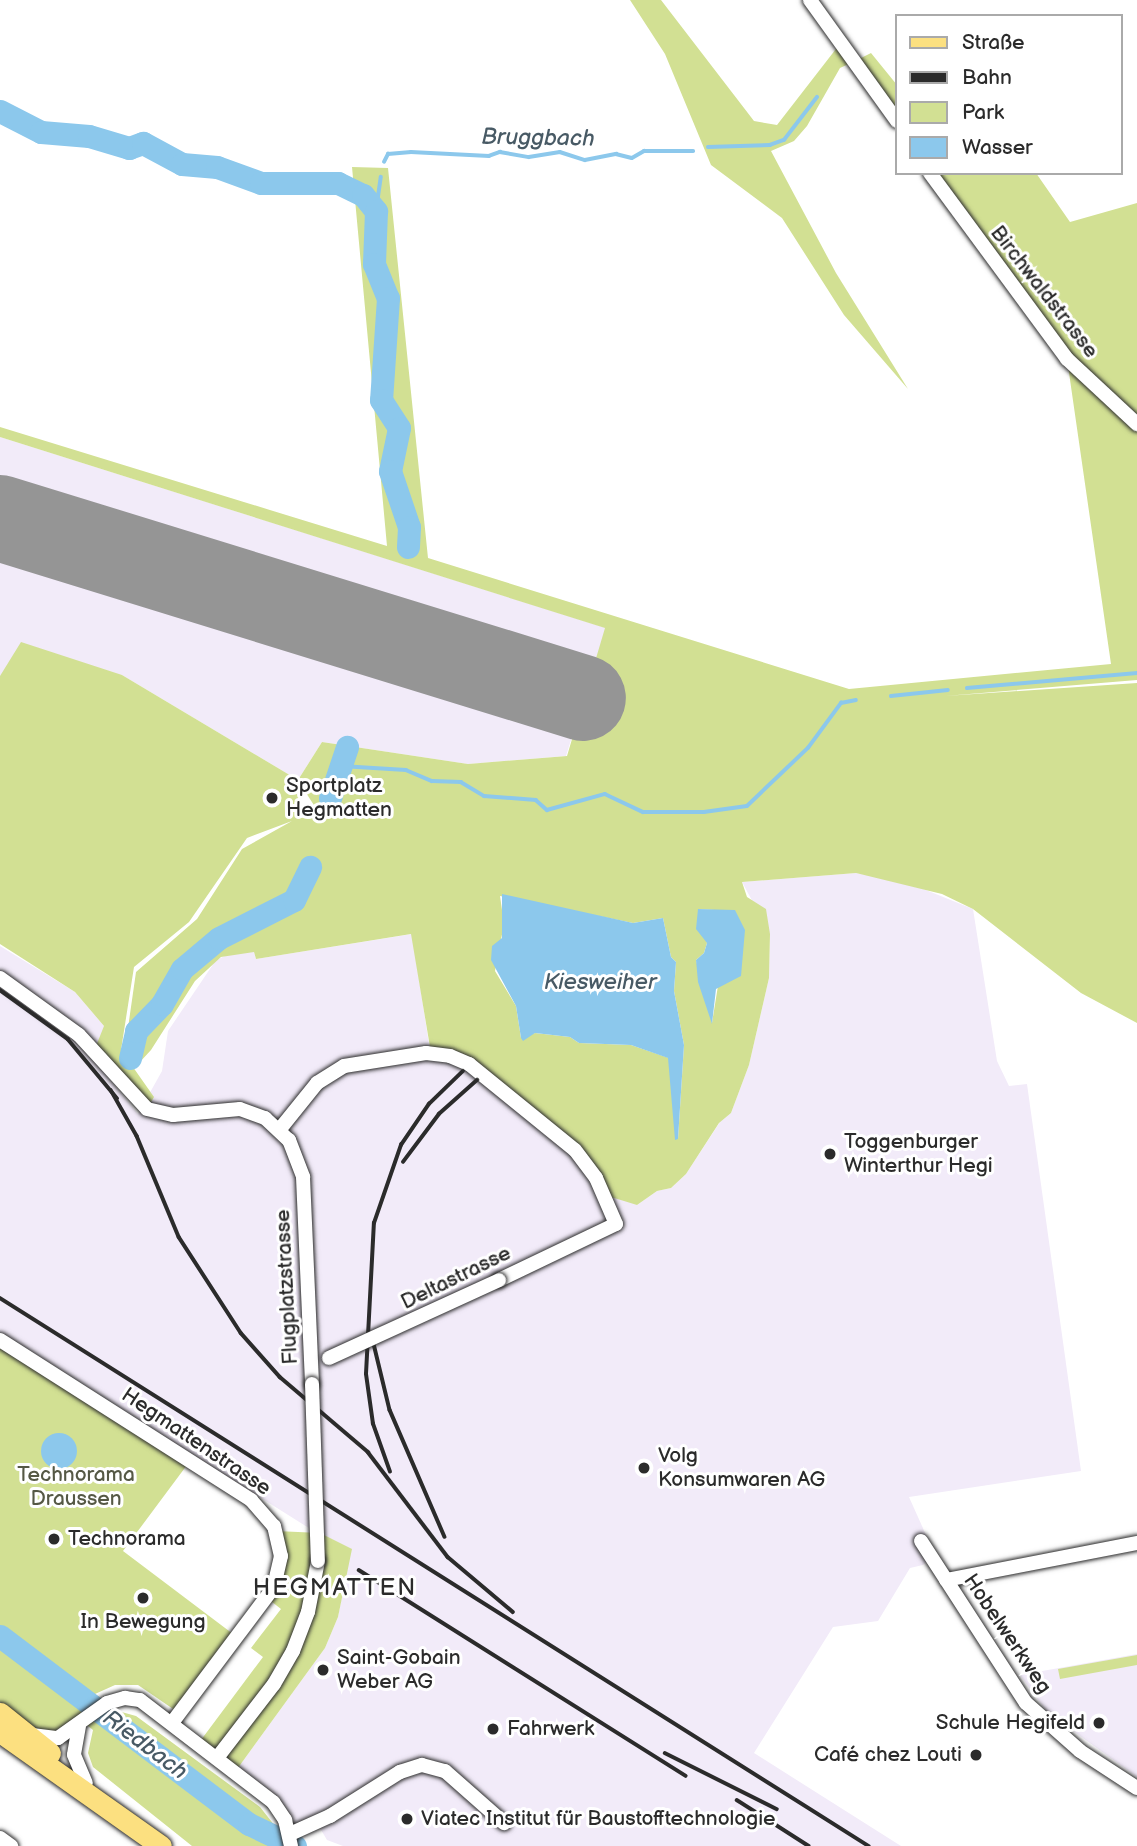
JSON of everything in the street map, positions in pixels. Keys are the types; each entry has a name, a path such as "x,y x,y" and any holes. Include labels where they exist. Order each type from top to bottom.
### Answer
{"main road":[{"path":"0,1713 161,1846"},
{"path":"0,1732 65,1780 92,1791"}],"street":[{"path":"810,0 895,118"},
{"name":"Birchwaldstrasse","path":"931,175 1067,359 1137,424"},
{"name":"Flugplatzstrasse","path":"0,978 79,1035 147,1109 173,1115 235,1108 254,1113 280,1129 297,1154 303,1177 318,1561 310,1606 293,1651 274,1684 217,1758"},
{"name":"Deltastrasse","path":"280,1129 317,1083 338,1069 419,1054 450,1055 478,1070 575,1150 596,1178 616,1224 329,1358 311,1360"},
{"name":"Hegmattenstrasse","path":"0,1340 251,1500 274,1526 281,1556 272,1592 172,1723"},
{"name":"Hobelwerkweg","path":"921,1541 1012,1683 1045,1724 1137,1788"},
{"path":"946,1580 1137,1543"},
{"path":"24,1731 53,1738 84,1721 107,1703 136,1699 172,1723 273,1802 290,1840 400,1772 422,1765 445,1771 504,1823"},
{"path":"84,1721 74,1755 92,1791"},
{"path":"0,1838 11,1846"}],"shaded area":[{"path":"0,437 606,628 566,756 468,764 322,742 298,780 122,675 0,676"},
{"path":"856,873 906,882 973,909 997,1061 1009,1086 1027,1084 1081,1471 909,1497 935,1555 923,1565 910,1568 878,1621 833,1627 754,1753 901,1846 343,1846 327,1840 317,1823 290,1834 285,1820 235,1772 325,1648 338,1617 350,1554 0,1333 0,946 75,992 104,1026 103,1071 138,1114 162,1071 168,1031 216,960 234,952 254,952 256,959 412,934 429,1044 449,1039 637,1205 657,1191 671,1188 686,1174 720,1122 731,1113 749,1065 769,978 770,934 742,882"},
{"name":"Schule Hegifeld","path":"1137,1654 1137,1777 1047,1712 1020,1675"}],"green space":[{"path":"630,0 661,0 754,121 777,125 839,45 853,62 840,68 807,126 794,141 771,151 836,273 908,389 844,315 782,218 711,165 665,54"},
{"path":"871,53 895,83 895,118 853,62"},
{"path":"352,167 388,168 428,558 849,689 1111,664 1067,359 931,175 1037,175 1070,222 1137,203 1137,680 945,696 1137,683 1137,1023 1081,993 973,909 942,894 856,873 742,882 747,897 766,909 770,934 769,978 749,1065 731,1113 719,1123 686,1174 671,1188 657,1191 637,1205 611,1197 598,1171 466,1055 430,1047 411,934 256,959 254,952 221,957 195,981 151,1050 139,1063 132,1062 125,1049 136,972 197,919 242,849 292,821 247,838 189,922 134,967 121,1050 154,1097 147,1109 94,1051 104,1026 75,992 0,944 0,676 21,642 122,675 298,780 322,742 468,764 567,756 605,628 0,437 0,427 387,546","holes":["299,782 319,813 301,818","500,896 633,923 663,918 671,957 676,962 674,991 684,1045 678,1139 669,1058 631,1045 579,1043 570,1037 535,1033 521,1038 516,1006 495,971 504,924","699,909 730,911 712,1023 696,960 704,953 707,943"]},
{"name":"Technorama Draussen","path":"0,1348 187,1465 123,1551 237,1637 179,1713 138,1685 115,1685 95,1694 118,1711 136,1716 260,1807 275,1826 280,1846 192,1846 93,1767 88,1753 93,1730 83,1722 41,1737 0,1702"},
{"path":"276,1531 320,1533 352,1549 338,1617 325,1648 235,1772 198,1744 263,1657 251,1648 281,1609 267,1598 274,1586"},
{"path":"1137,1655 1137,1665 1060,1679 1058,1669"}],"water":[{"name":"Kiesweiher","path":"502,894 633,923 663,918 671,957 676,962 674,991 684,1045 678,1139 675,1140 668,1058 631,1045 579,1043 570,1037 535,1033 523,1041 516,1006 491,960 492,946 502,938"},
{"path":"698,909 735,910 745,930 741,976 716,989 712,1024 698,982 696,960 704,953 707,943 696,929"},
{"path":"59,1433 71,1439 77,1451 71,1463 59,1469 47,1463 41,1451 47,1439"}],"waterway":[{"name":"Bruggbach","path":"708,147 770,145 784,140 817,97"},
{"name":"Riedbach","path":"0,111 41,132 89,136 129,148 143,143 182,164 217,167 261,183 338,183 363,195 376,211 374,264 388,298 381,400 399,428 390,471 409,527 408,547"},
{"name":"Bruggbach","path":"384,162 388,154 411,152 489,156 500,152 529,157 560,152 585,160 616,154 632,158 644,151 693,151"},
{"name":"Bruggbach","path":"376,211 381,177"},
{"path":"967,688 1137,673"},
{"path":"891,696 948,690"},
{"path":"341,766 406,770 432,781 461,782 484,796 536,800 547,810 605,794 643,812 704,812 747,806 808,748 841,703 856,700"},
{"name":"Riedbach","path":"330,798 347,747"},
{"name":"Riedbach","path":"130,1058 136,1031 162,1004 182,969 219,938 294,900 310,867"},
{"name":"Riedbach","path":"0,1636 249,1824 295,1846"}],"runway":[{"path":"0,518 583,698"}],"railway":[{"path":"0,990 68,1039 117,1098"},
{"path":"390,1472 373,1424 366,1374 374,1223 401,1145 429,1104 463,1071"},
{"path":"403,1162 439,1114 477,1080"},
{"path":"111,1090 137,1136 179,1237 241,1333 280,1377 368,1452 448,1557 513,1612"},
{"path":"0,1298 869,1846"},
{"path":"374,1344 390,1410 445,1537"},
{"path":"359,1570 686,1776"},
{"path":"665,1753 777,1809"},
{"path":"737,1800 809,1846"}],"place":[{"name":"Sportplatz Hegmatten","path":"272,798"},
{"name":"Toggenburger Winterthur Hegi","path":"830,1154"},
{"name":"Volg Konsumwaren AG","path":"644,1468"},
{"name":"Technorama","path":"54,1539"},
{"name":"In Bewegung","path":"143,1598"},
{"name":"Saint-Gobain Weber AG","path":"323,1670"},
{"name":"Schule Hegifeld","path":"1099,1723"},
{"name":"Fahrwerk","path":"493,1729"},
{"name":"Café chez Louti","path":"976,1755"},
{"name":"Viatec Institut für Baustofftechnologie","path":"407,1819"}],"district":[{"name":"HEGMATTEN","path":"335,1588"}]}
